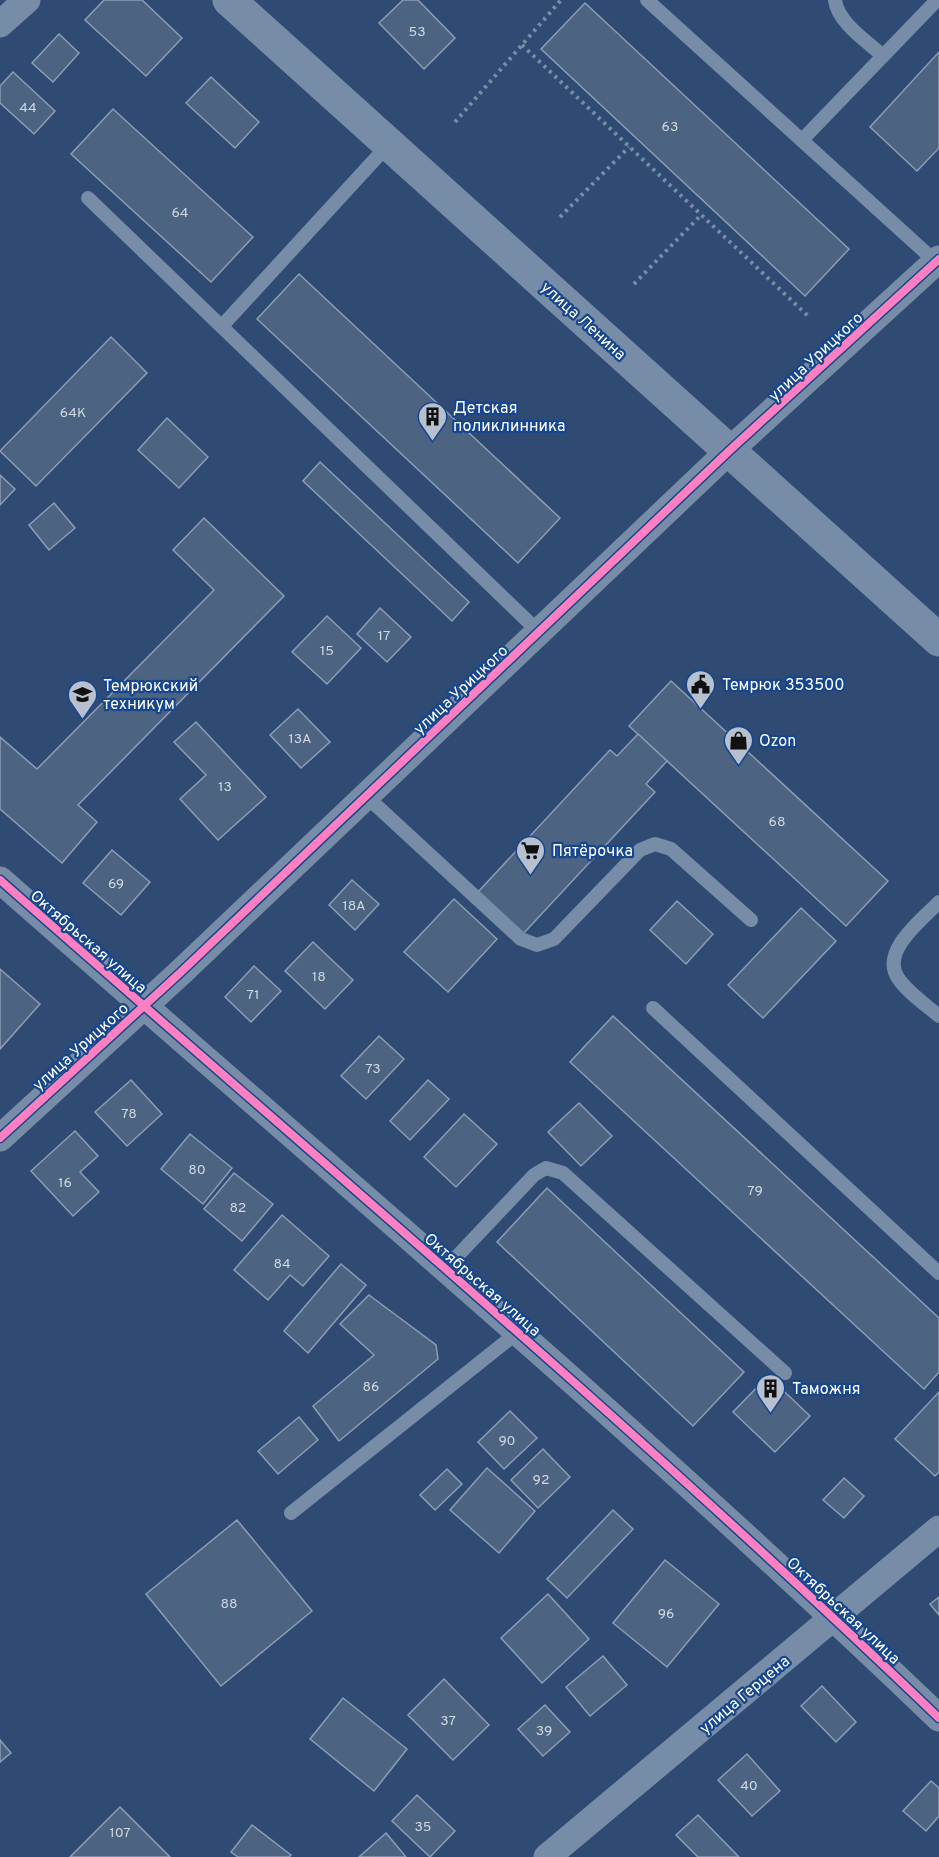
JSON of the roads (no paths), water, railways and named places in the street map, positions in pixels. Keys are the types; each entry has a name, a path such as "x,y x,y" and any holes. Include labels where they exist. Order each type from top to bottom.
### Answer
{"street":[{"path":"0,24 27,0"},
{"name":"улица Ленина","path":"229,0 939,640"},
{"name":"улица Урицкого","path":"0,1138 144,1007 729,451 938,261"},
{"name":"Октябрьская улица","path":"0,880 518,1332 836,1618 939,1718"},
{"name":"улица Герцена","path":"547,1857 939,1530"}],"lane":[{"path":"647,0 938,261"},
{"path":"835,0 836,8 844,20 883,56"},
{"path":"802,140 937,0"},
{"path":"222,326 389,144"},
{"path":"87,198 539,632"},
{"path":"366,796 521,939 537,945 554,939 640,850 655,844 671,849 751,920"},
{"path":"939,902 897,948 892,963 898,978 939,1016"},
{"path":"653,1008 939,1273"},
{"path":"445,1269 534,1175 546,1168 563,1173 785,1373"},
{"path":"291,1513 518,1332"}],"place":[{"name":"Детская поликлинника","path":"432,442"},
{"name":"Темрюк 353500","path":"701,710"},
{"name":"Темрюкский техникум","path":"82,720"},
{"name":"Ozon","path":"738,766"},
{"name":"Пятёрочка","path":"531,876"},
{"name":"Таможня","path":"771,1414"}]}
